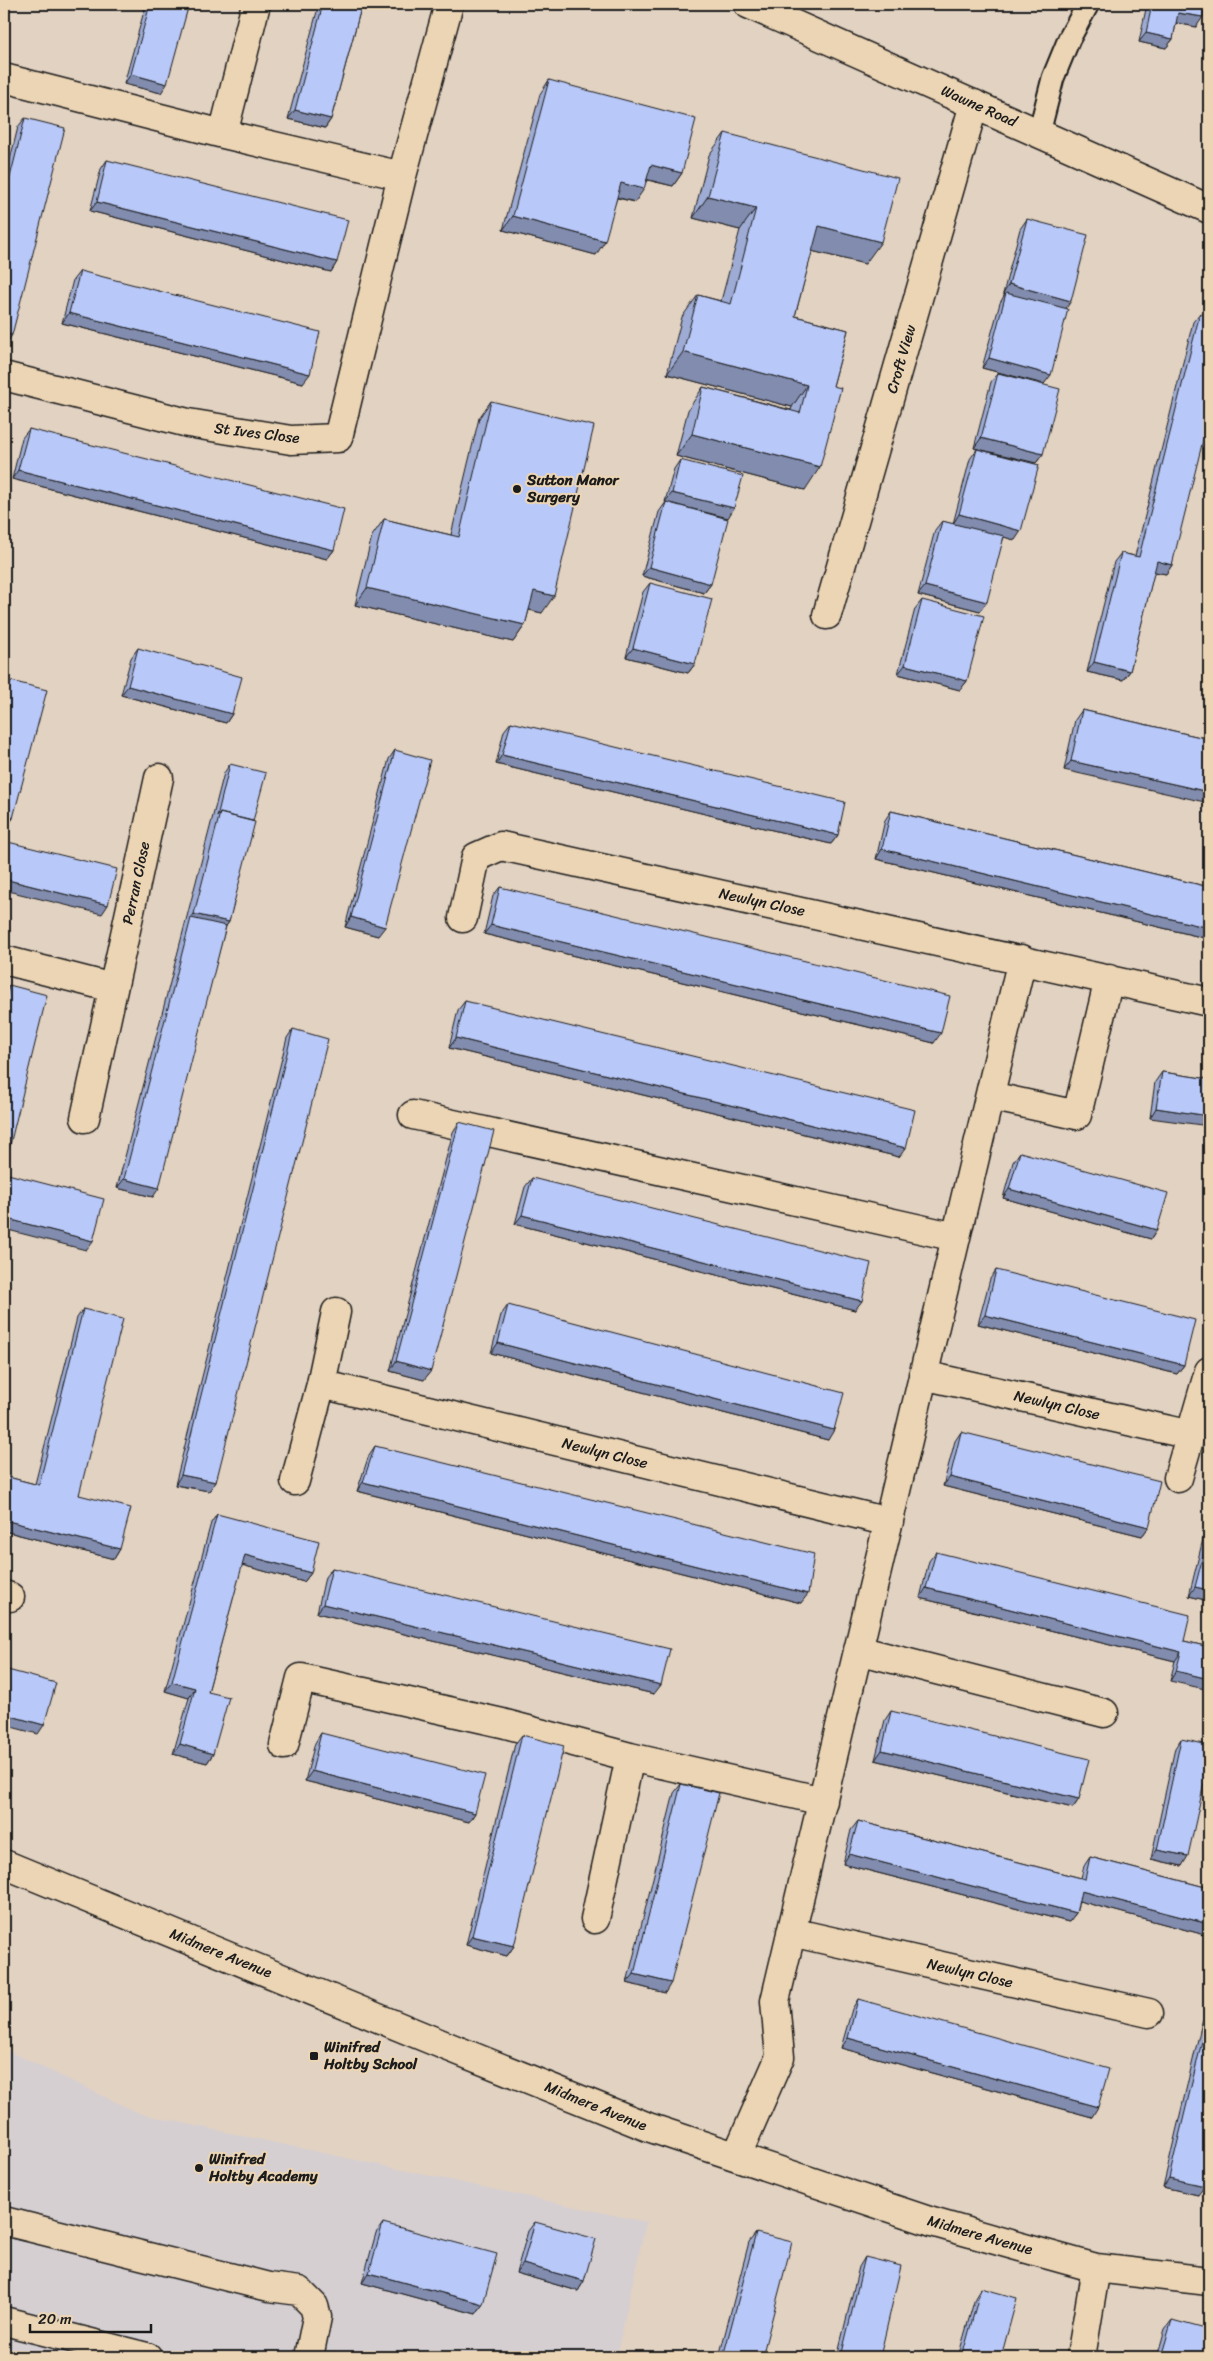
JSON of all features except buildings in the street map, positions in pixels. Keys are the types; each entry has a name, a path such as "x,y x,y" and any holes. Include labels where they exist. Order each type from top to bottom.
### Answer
{"street":[{"path":"224,134 256,4"},
{"name":"St Ives Close","path":"4,376 188,424 291,440 338,438 402,176 450,4"},
{"name":"Wawne Road","path":"748,4 1209,209"},
{"path":"4,78 224,134 402,176"},
{"name":"Croft View","path":"827,614 974,104"},
{"name":"Perran Close","path":"86,1118 159,778"},
{"name":"Newlyn Close","path":"463,918 476,857 501,846 1022,959 1209,1002"},
{"path":"738,2155 780,2057 775,2000 1022,959"},
{"path":"4,960 113,988"},
{"path":"990,1096 1077,1115 1109,979"},
{"path":"413,1115 956,1237"},
{"path":"295,1481 321,1384 336,1312"},
{"path":"1178,1478 1209,1371"},
{"name":"Newlyn Close","path":"923,1375 1191,1435"},
{"name":"Newlyn Close","path":"321,1384 889,1522"},
{"path":"858,1650 1104,1713"},
{"path":"284,1745 301,1678 502,1723 630,1757 823,1801"},
{"path":"595,1919 630,1757"},
{"name":"Midmere Avenue","path":"4,1864 424,2038 648,2127 738,2155 932,2222 1096,2268 1209,2281"},
{"name":"Newlyn Close","path":"791,1932 1149,2013"},
{"path":"4,2220 299,2292 314,2306 317,2317 309,2357"},
{"path":"1081,2357 1096,2268"},
{"path":"4,2321 146,2357"}],"lane":[{"path":"1039,133 1053,78 1069,39 1088,4"}],"shaded area":[{"name":"Winifred Holtby Academy","path":"4,2049 141,2114 646,2222 616,2357 4,2357"}],"place":[{"name":"Sutton Manor Surgery","path":"517,489"},
{"name":"Winifred Holtby School","path":"314,2056"},
{"name":"Winifred Holtby Academy","path":"199,2168"}]}
